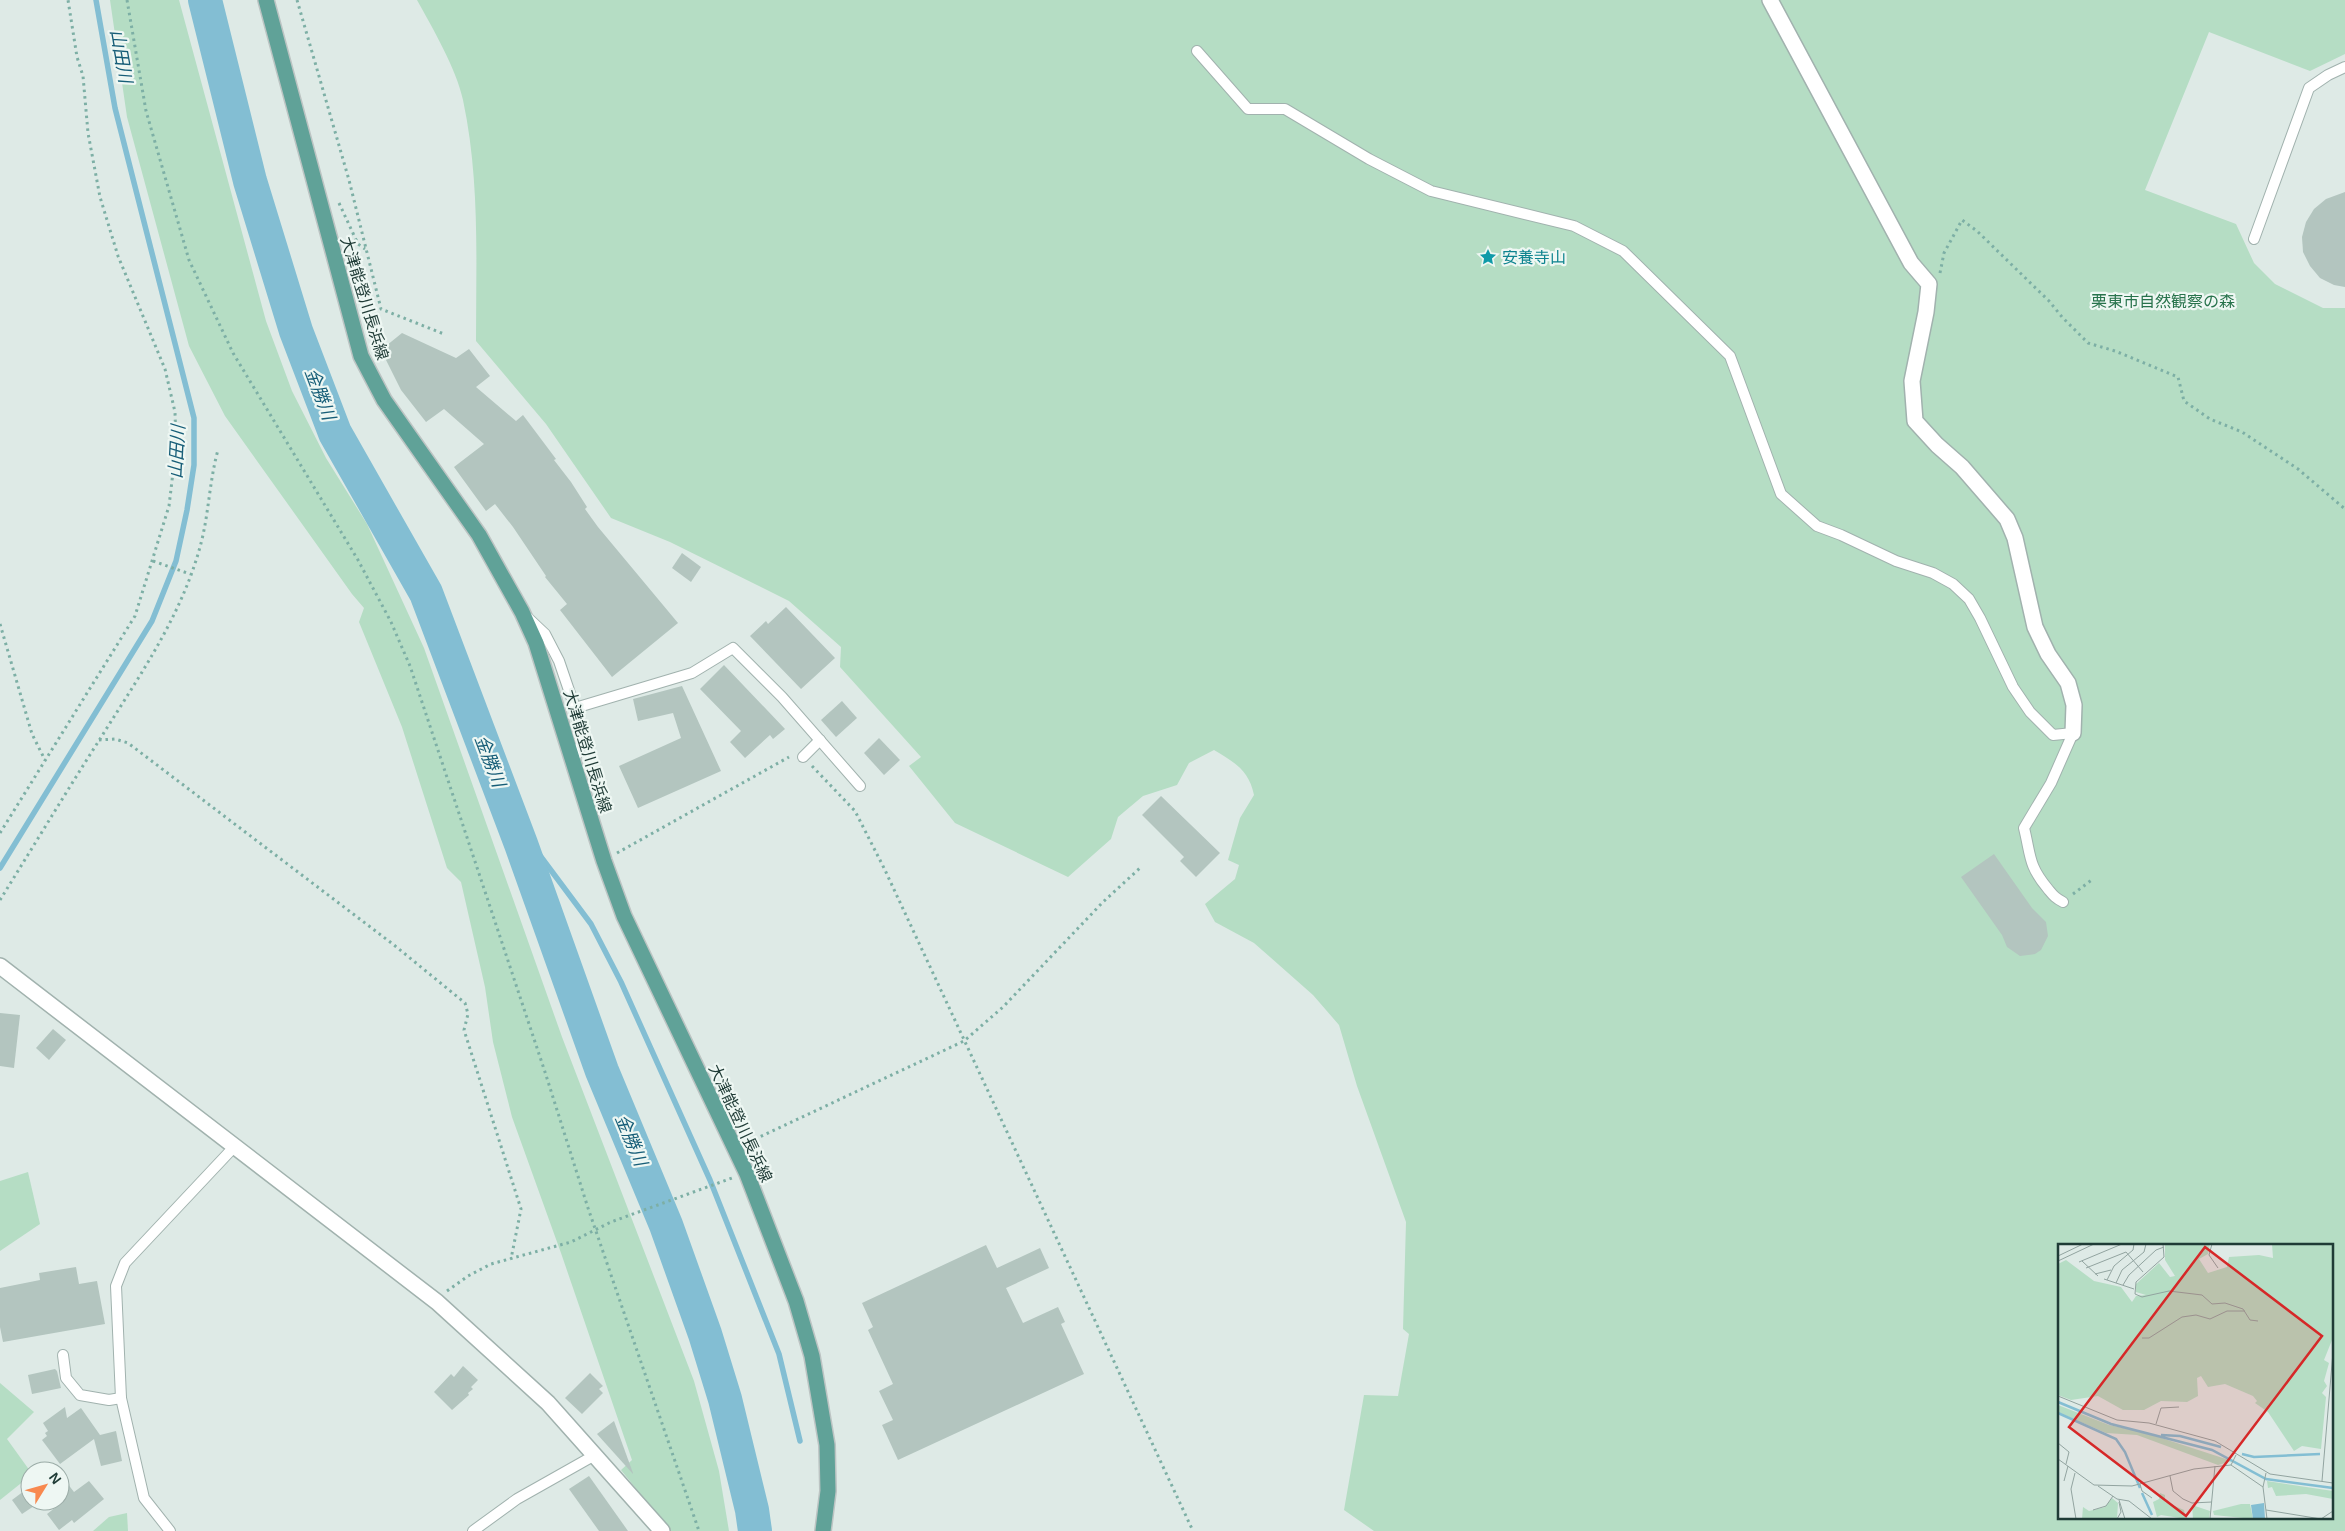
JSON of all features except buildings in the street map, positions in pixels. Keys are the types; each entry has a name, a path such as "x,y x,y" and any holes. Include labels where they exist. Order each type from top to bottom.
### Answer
{"main road":[{"name":"大津能登川長浜線","path":"266,0 361,356 384,400 479,535 522,612 536,642 604,861 624,916 736,1149 796,1301 812,1356 827,1445 828,1491 823,1531"}],"street":[{"path":"1770,0 1911,263 1929,284 1926,312 1912,381 1915,421 1936,445 1962,466 2007,519 2015,538 2035,627 2048,654 2068,683 2074,705 2073,733"},
{"path":"0,966 434,1300 548,1403 662,1531"}],"lane":[{"path":"1197,51 1248,110 1285,109 1369,159 1431,191 1574,226 1623,251 1730,356 1781,494 1817,526 1896,561 1933,573 1952,584 1968,599 2014,687 2030,712 2053,735 2073,733 2051,783 2024,828 2029,858 2037,876 2055,898 2063,902"},
{"path":"2254,240 2309,88 2328,75 2345,67"},
{"path":"522,612 545,634 559,662 575,708 582,742 573,762"},
{"path":"575,708 692,673 733,648 782,697 860,786"},
{"path":"803,757 820,740"},
{"path":"170,1531 144,1498 122,1398 116,1286 125,1263 234,1147"},
{"path":"63,1354 66,1378 80,1395 109,1400 122,1398"},
{"path":"473,1531 517,1499 595,1454"}],"path":[{"path":"0,833 135,616 169,506 176,447 175,412 165,369 118,256 100,197 88,133 83,76 77,57 68,0"},
{"path":"127,0 146,111 189,260 233,353 358,560 391,622 410,666 545,1072 595,1229 699,1531"},
{"path":"298,0 381,309 444,334"},
{"path":"319,201 339,202 358,244 366,249"},
{"path":"1929,284 1939,280 1944,253 1962,220 2049,301 2088,343 2115,351 2178,377 2184,401 2210,419 2242,432 2298,469 2345,509"},
{"path":"0,900 152,657 200,547 210,496 211,474 218,450"},
{"path":"153,561 188,573"},
{"path":"0,624 32,734 45,761"},
{"path":"99,740 115,739 128,744 394,944 465,1003 468,1014 464,1030 521,1209 511,1259"},
{"path":"604,861 799,752 856,811 1193,1531"},
{"path":"736,1149 964,1042 1003,1007 1103,902 1140,868"},
{"path":"2063,902 2093,879"},
{"path":"434,1300 468,1276 491,1264 571,1242 610,1222 732,1178"}],"green space":[{"path":"110,0 179,0 266,321 292,391 326,458 367,524 424,648 562,1037 694,1381 719,1471 729,1531 670,1531 621,1470 632,1460 512,1117 493,1042 485,987 461,882 447,868 402,727 359,622 364,608 352,594 225,416 189,346 127,117"},
{"name":"栗東市自然観察の森","path":"417,0 2345,0 2345,54 2310,71 2209,32 2145,190 2236,224 2254,263 2275,284 2323,308 2345,308 2345,1531 1374,1531 1344,1510 1364,1395 1398,1396 1409,1334 1403,1329 1406,1222 1357,1086 1339,1025 1313,995 1254,943 1215,922 1205,904 1235,879 1239,865 1228,860 1240,818 1254,795 1248,779 1240,768 1214,750 1189,763 1177,785 1143,796 1118,817 1111,839 1068,877 955,823 909,766 921,757 840,667 841,647 789,601 670,542 611,518 546,424 476,341 476,220 472,160 460,88 443,49"},
{"path":"28,1172 40,1224 0,1251 0,1181"},
{"path":"0,1383 34,1412 7,1439 23,1461 20,1461 20,1484 0,1500"},
{"path":"127,1513 128,1531 93,1531 109,1517"}],"waterway":[{"name":"山田川","path":"0,868 152,621 176,561 194,465 194,418 115,108 96,0"},
{"name":"金勝川","path":"205,0 250,181 296,331 335,433 426,593 521,844 602,1071 666,1225 705,1334 725,1399 752,1510 755,1531"},
{"path":"512,818 591,924 621,982 710,1180 779,1354 800,1441"}],"place":[{"name":"安養寺山","path":"1488,257"}]}
